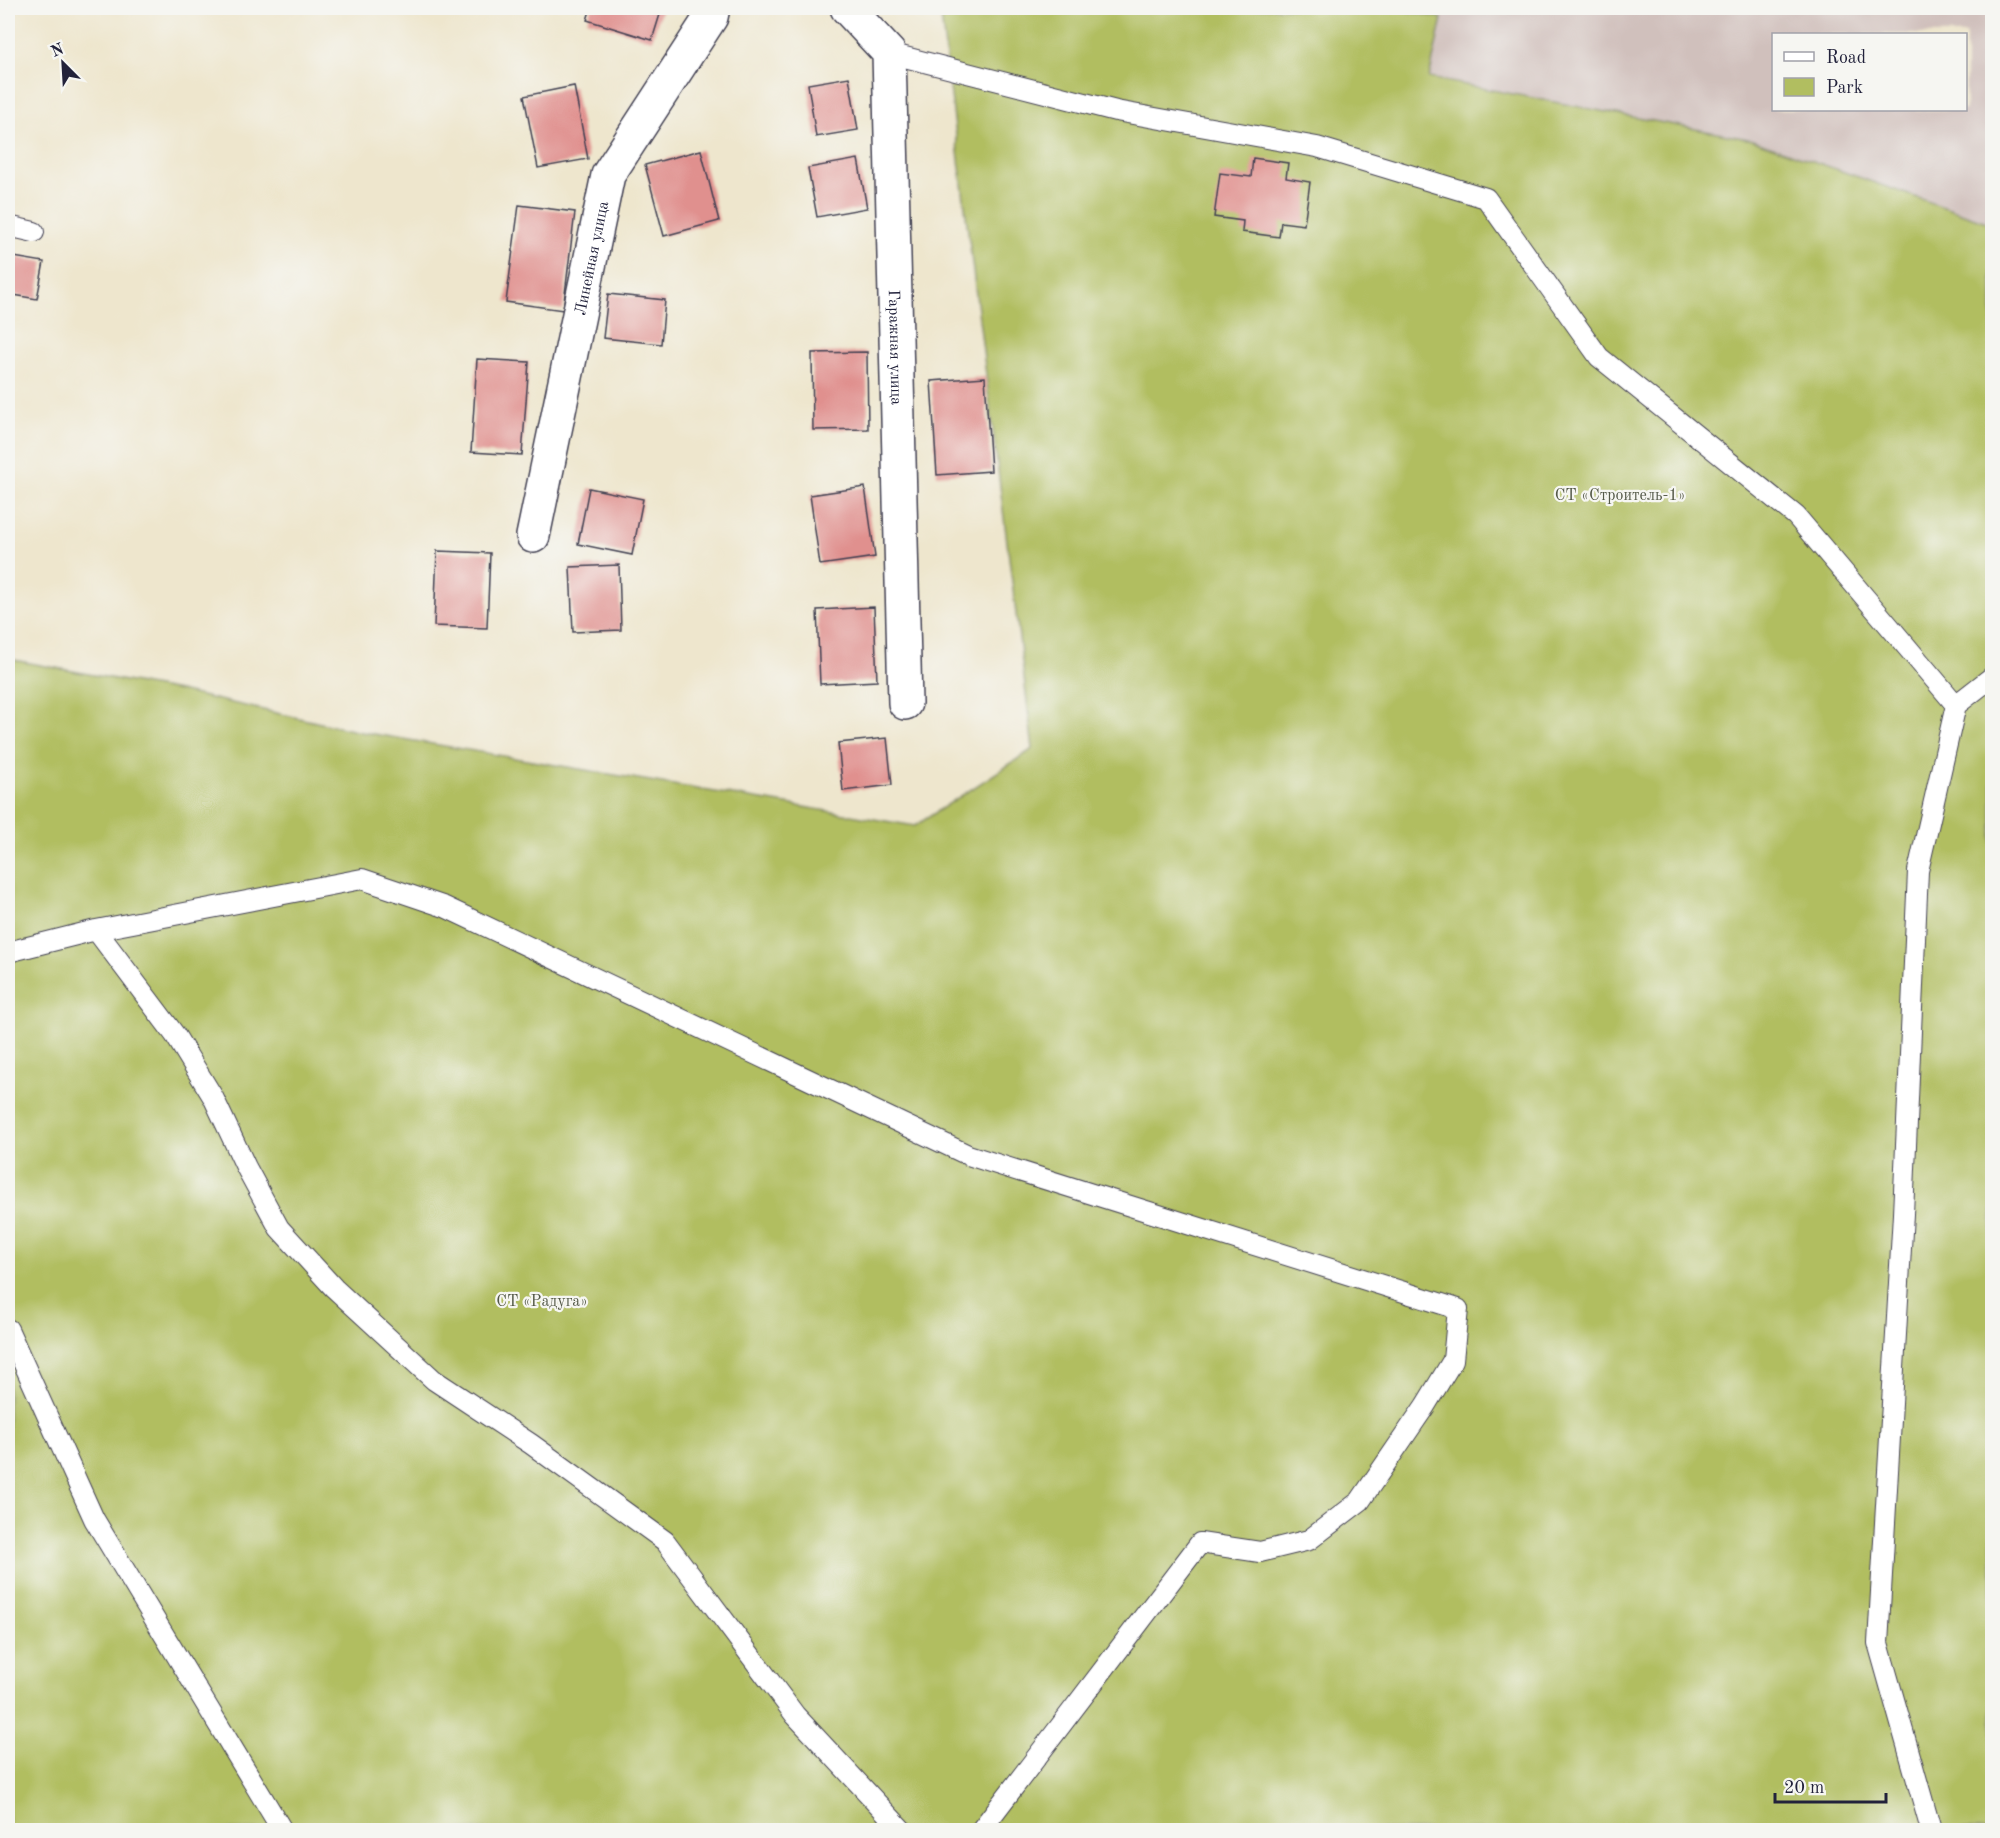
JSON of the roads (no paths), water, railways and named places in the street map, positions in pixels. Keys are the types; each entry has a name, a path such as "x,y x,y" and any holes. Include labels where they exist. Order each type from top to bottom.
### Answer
{"street":[{"name":"Линейная улица","path":"533,536 608,175 711,17 713,8"},
{"path":"847,8 889,53"},
{"name":"Гаражная улица","path":"889,53 905,703"}],"lane":[{"path":"889,53 1116,111 1317,147 1486,198 1599,357 1796,516 1956,705"},
{"path":"8,226 34,232"},
{"path":"1931,1830 1878,1643 1903,1214 1918,871 1956,705 1992,677"},
{"path":"8,952 96,930 362,879 445,907 968,1155 1458,1309 1453,1360 1425,1406 1360,1501 1309,1540 1260,1552 1200,1543 981,1830"},
{"path":"96,930 175,1035 213,1097 246,1167 279,1228 334,1288 434,1380 531,1444 664,1541 795,1715 902,1830"},
{"path":"8,1329 94,1519 282,1830"}],"park label":[{"name":"СТ «Строитель-1»","path":"1620,494"},
{"name":"СТ «Радуга»","path":"542,1300"}]}
